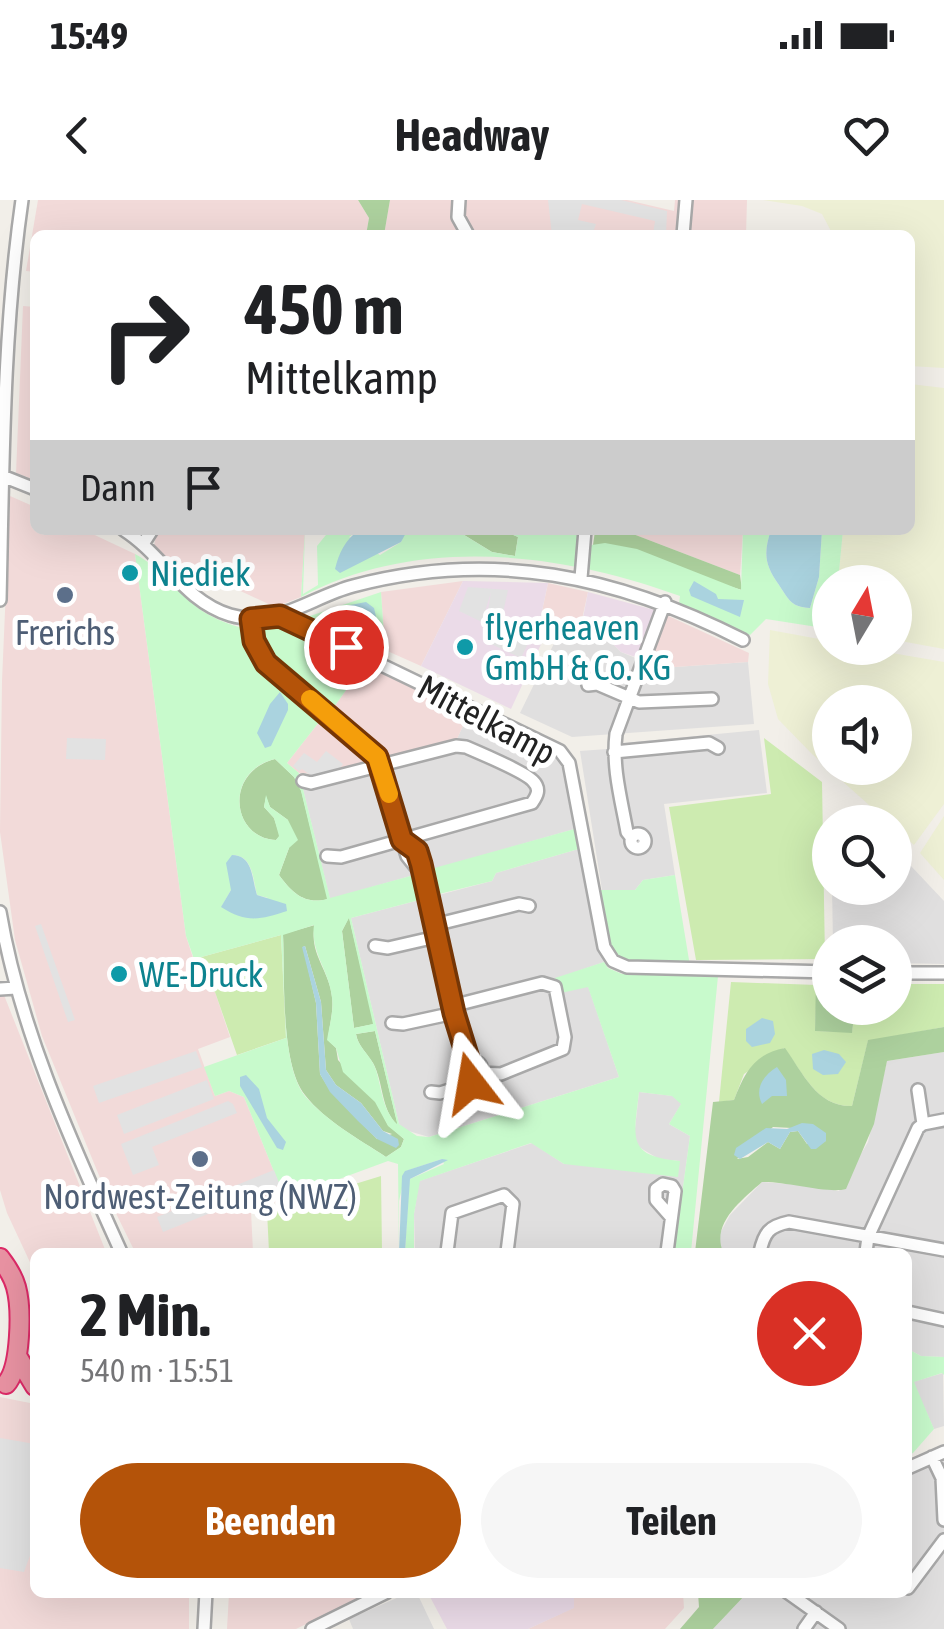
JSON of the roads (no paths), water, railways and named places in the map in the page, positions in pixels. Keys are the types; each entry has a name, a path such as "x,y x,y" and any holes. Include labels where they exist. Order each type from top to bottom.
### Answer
{"highway":[{"path":"0,1258 17,1289 18,1356 12,1377 3,1384"},
{"path":"3,1384 17,1331"},
{"path":"18,1356 30,1379"}],"street":[{"path":"0,600 3,415 10,291 22,200"},
{"path":"460,200 458,217 465,230"},
{"path":"683,230 686,200"},
{"path":"2,476 30,488"},
{"path":"130,535 211,607 251,619 280,616 352,586 420,574 504,570 581,578 665,602 743,640"},
{"path":"142,544 148,535"},
{"path":"581,578 585,535"},
{"path":"631,838 614,752 616,734 665,602"},
{"name":"Mittelkamp","path":"280,616 560,751 569,763 604,947 612,961 628,968 812,972"},
{"path":"251,619 254,641 266,663 368,746 381,765 402,840 414,868 424,876 453,1010 473,1070 471,1083 431,1092"},
{"path":"588,685 596,684 639,702 712,699"},
{"path":"614,752 709,743 718,748"},
{"path":"304,780 311,783 461,746 531,779 538,789 532,803 341,857 327,856"},
{"path":"375,946 388,948 519,904 529,906"},
{"path":"0,912 16,988 48,1078 119,1248"},
{"path":"912,972 944,973"},
{"path":"392,1023 403,1024 542,983 556,988 565,1037 563,1049 492,1076 473,1070"},
{"path":"0,989 16,988"},
{"path":"918,1090 923,1124"},
{"path":"867,1248 918,1128 944,1120"},
{"path":"448,1248 452,1213 504,1195 513,1204 508,1248"},
{"path":"668,1248 672,1218"},
{"path":"761,1248 772,1225 789,1222 944,1250"},
{"path":"912,1313 944,1320"},
{"path":"3,1384 30,1387"},
{"path":"912,1466 938,1455 944,1520"},
{"path":"912,1582 944,1540"},
{"path":"204,1629 206,1598"},
{"path":"312,1629 375,1598"},
{"path":"796,1598 840,1629"},
{"path":"804,1629 816,1612"}],"water":[{"path":"405,535 401,542 340,573 335,569 350,538"},
{"path":"770,535 822,535 820,565 812,565 810,608 791,602 785,595 766,553"},
{"path":"694,581 718,599 744,600 740,617 691,596 689,590"},
{"path":"366,602 374,608 378,625 372,634 353,632 339,623 336,611 340,607"},
{"path":"280,692 288,710 271,746 265,748 257,733"},
{"path":"232,855 248,863 257,895 286,904 287,911 253,918 221,907 231,890 226,863"},
{"path":"305,946 321,1002 326,1070 336,1085 361,1103 383,1131 398,1139 396,1148 377,1139 358,1121 330,1092 320,1074 316,1003 302,947"},
{"path":"762,1018 773,1021 775,1034 770,1043 752,1047 746,1041 746,1029"},
{"path":"824,1050 839,1054 846,1062 838,1074 823,1075 813,1069 812,1054"},
{"path":"777,1067 786,1080 787,1096 772,1096 762,1104 762,1082"},
{"path":"246,1075 259,1089 267,1118 286,1142 283,1150 277,1148 240,1086 240,1077"},
{"path":"802,1123 813,1124 826,1133 826,1141 811,1149 798,1131 790,1132 780,1149 768,1142 740,1159 734,1155 736,1148 766,1128 787,1129"},
{"path":"448,1160 410,1179 405,1248 399,1248 402,1176 405,1171"}],"place":[{"name":"Niediek","path":"130,573"},
{"name":"Frerichs","path":"65,595"},
{"name":"flyerheaven GmbH & Co. KG","path":"465,647"},
{"name":"WE-Druck","path":"119,974"},
{"name":"Nordwest-Zeitung (NWZ)","path":"200,1159"}]}
